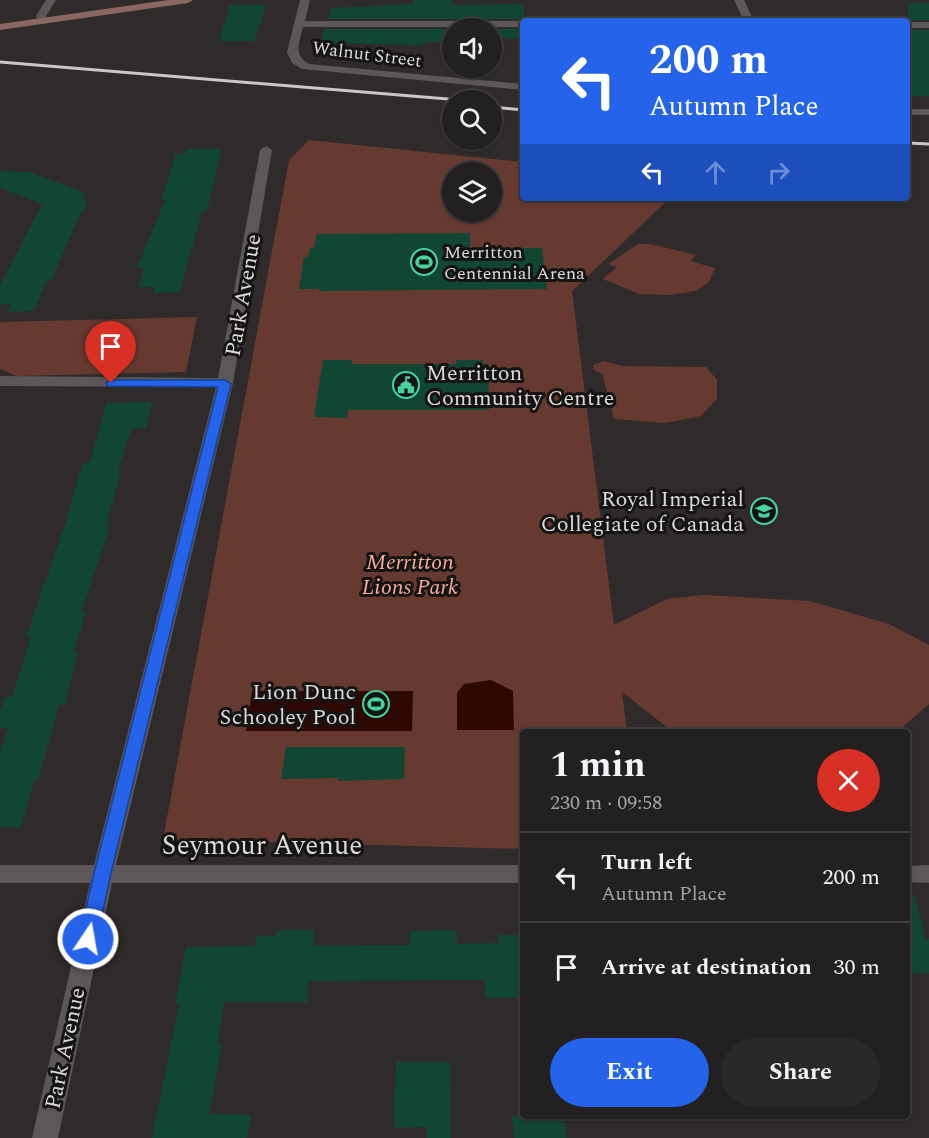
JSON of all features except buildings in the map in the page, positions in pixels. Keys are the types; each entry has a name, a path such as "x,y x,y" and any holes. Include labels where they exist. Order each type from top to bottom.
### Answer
{"main road":[{"path":"0,27 188,0"}],"street":[{"path":"43,21 41,16 51,0"},
{"path":"305,0 299,24 520,24"},
{"path":"739,0 748,18"},
{"name":"Walnut Street","path":"299,24 292,52 296,61 306,68 520,87"},
{"path":"910,25 929,25"},
{"path":"910,112 929,112"},
{"name":"Park Avenue","path":"45,1138 103,873 225,384 266,150"},
{"path":"0,381 225,384"},
{"name":"Seymour Avenue","path":"0,874 520,874"},
{"path":"910,874 929,874"}],"green space":[{"name":"Merritton Lions Park","path":"309,140 520,162 520,201 667,201 572,291 614,625 667,599 704,595 810,601 889,624 929,645 929,704 900,729 669,729 622,692 627,729 520,729 520,849 163,839 289,160"},
{"path":"638,244 650,244 696,255 690,261 715,268 709,282 696,291 670,295 639,294 603,279 617,267 608,264"},
{"path":"197,317 186,372 16,376 0,369 0,322"},
{"path":"604,361 622,366 706,367 717,380 717,399 701,416 665,423 614,419 602,373 594,371 593,365"}],"shaded area":[{"path":"491,680 513,691 514,730 457,730 457,693 464,684"},
{"path":"252,691 413,691 412,731 246,731"}],"railway":[{"path":"0,62 442,99"},
{"path":"502,108 520,110"},
{"path":"910,143 929,144"}],"place":[{"name":"Merritton Centennial Arena","path":"424,262"},
{"name":"Merritton Community Centre","path":"406,385"},
{"name":"Royal Imperial Collegiate of Canada","path":"764,511"},
{"name":"Lion Dunc Schooley Pool","path":"376,704"}],"route":[{"path":"88,939 225,384 111,383"}]}
